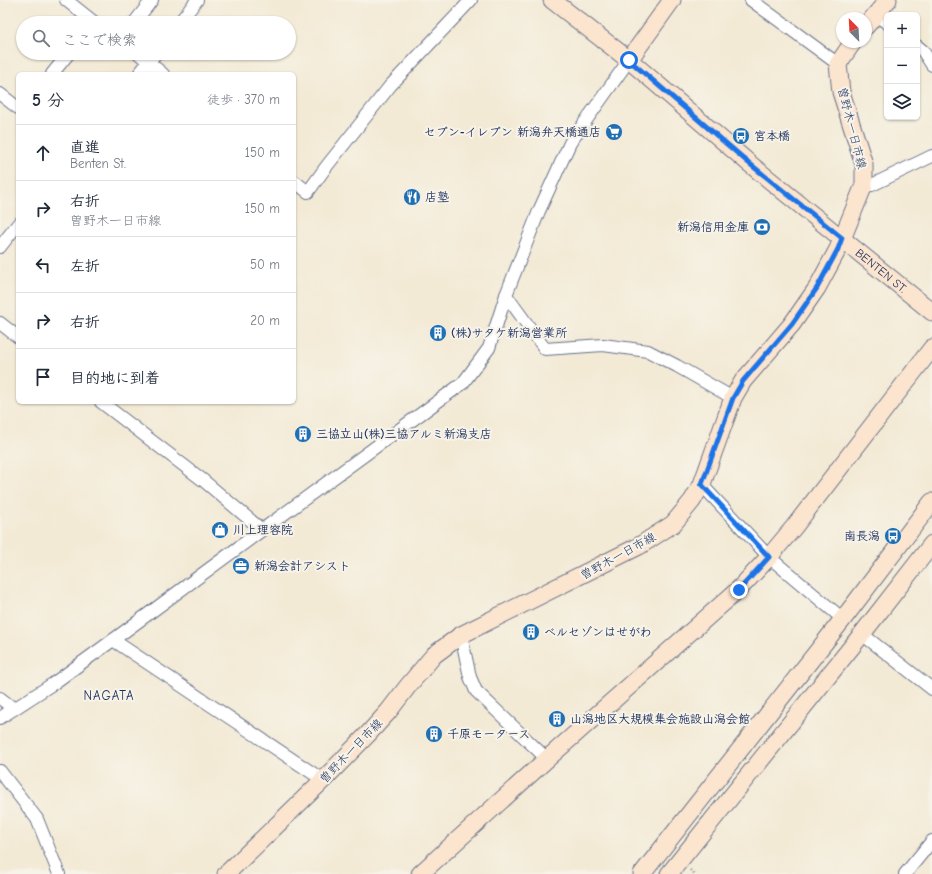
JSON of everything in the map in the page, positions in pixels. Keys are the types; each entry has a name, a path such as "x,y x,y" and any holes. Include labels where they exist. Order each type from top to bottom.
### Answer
{"main road":[{"name":"BENTEN ST.","path":"552,0 629,60 750,164 932,312"},
{"path":"629,60 672,0"},
{"path":"876,22 888,0"},
{"path":"838,64 849,48"},
{"name":"曽野木一日市線","path":"234,871 388,712 434,655 461,635 639,546 673,524 692,501 702,484 733,398 743,381 792,324 817,288 838,249 864,185 864,164 841,92 838,64"},
{"path":"420,874 547,759 739,590 794,527 932,348"},
{"path":"642,874 844,619 932,502"},
{"path":"669,874 862,634 932,544"}],"street":[{"path":"66,0 85,16"},
{"path":"139,16 152,0"},
{"path":"184,16 197,0"},
{"path":"296,183 308,192 390,86 471,0"},
{"path":"751,0 838,64"},
{"path":"919,48 932,65"},
{"path":"54,72 63,60"},
{"path":"141,72 150,60"},
{"path":"153,60 162,72"},
{"path":"0,718 54,683 463,383 489,348 506,295 539,211 570,143 629,60"},
{"path":"0,94 16,106"},
{"path":"864,185 872,185 932,156"},
{"path":"0,247 16,227"},
{"path":"506,295 545,350 603,345 648,351 733,398"},
{"path":"0,323 16,335"},
{"path":"104,404 204,481 262,530"},
{"path":"701,484 769,557 844,619"},
{"path":"862,634 932,689"},
{"path":"461,635 470,677 476,691 547,759"},
{"path":"113,640 323,780"},
{"path":"0,698 14,709"},
{"path":"0,771 37,819 59,874"},
{"path":"905,874 932,842"}],"place":[{"name":"セブン-イレブン 新潟弁天橋通店","path":"614,132"},
{"name":"宮本橋","path":"741,136"},
{"name":"店塾","path":"412,197"},
{"name":"新潟信用金庫","path":"762,227"},
{"name":"(株)サタケ新潟営業所","path":"438,333"},
{"name":"三協立山(株)三協アルミ新潟支店","path":"303,434"},
{"name":"川上理容院","path":"220,530"},
{"name":"南長潟","path":"893,536"},
{"name":"新潟会計アシスト","path":"241,566"},
{"name":"ベルセゾンはせがわ","path":"531,632"},
{"name":"山潟地区大規模集会施設山潟会館","path":"557,719"},
{"name":"千原モータース","path":"434,734"}],"district":[{"name":"NAGATA","path":"109,695"}],"route":[{"path":"629,60 750,164 842,238 838,249 817,288 792,324 743,381 733,398 701,484 769,557 739,590"}]}
